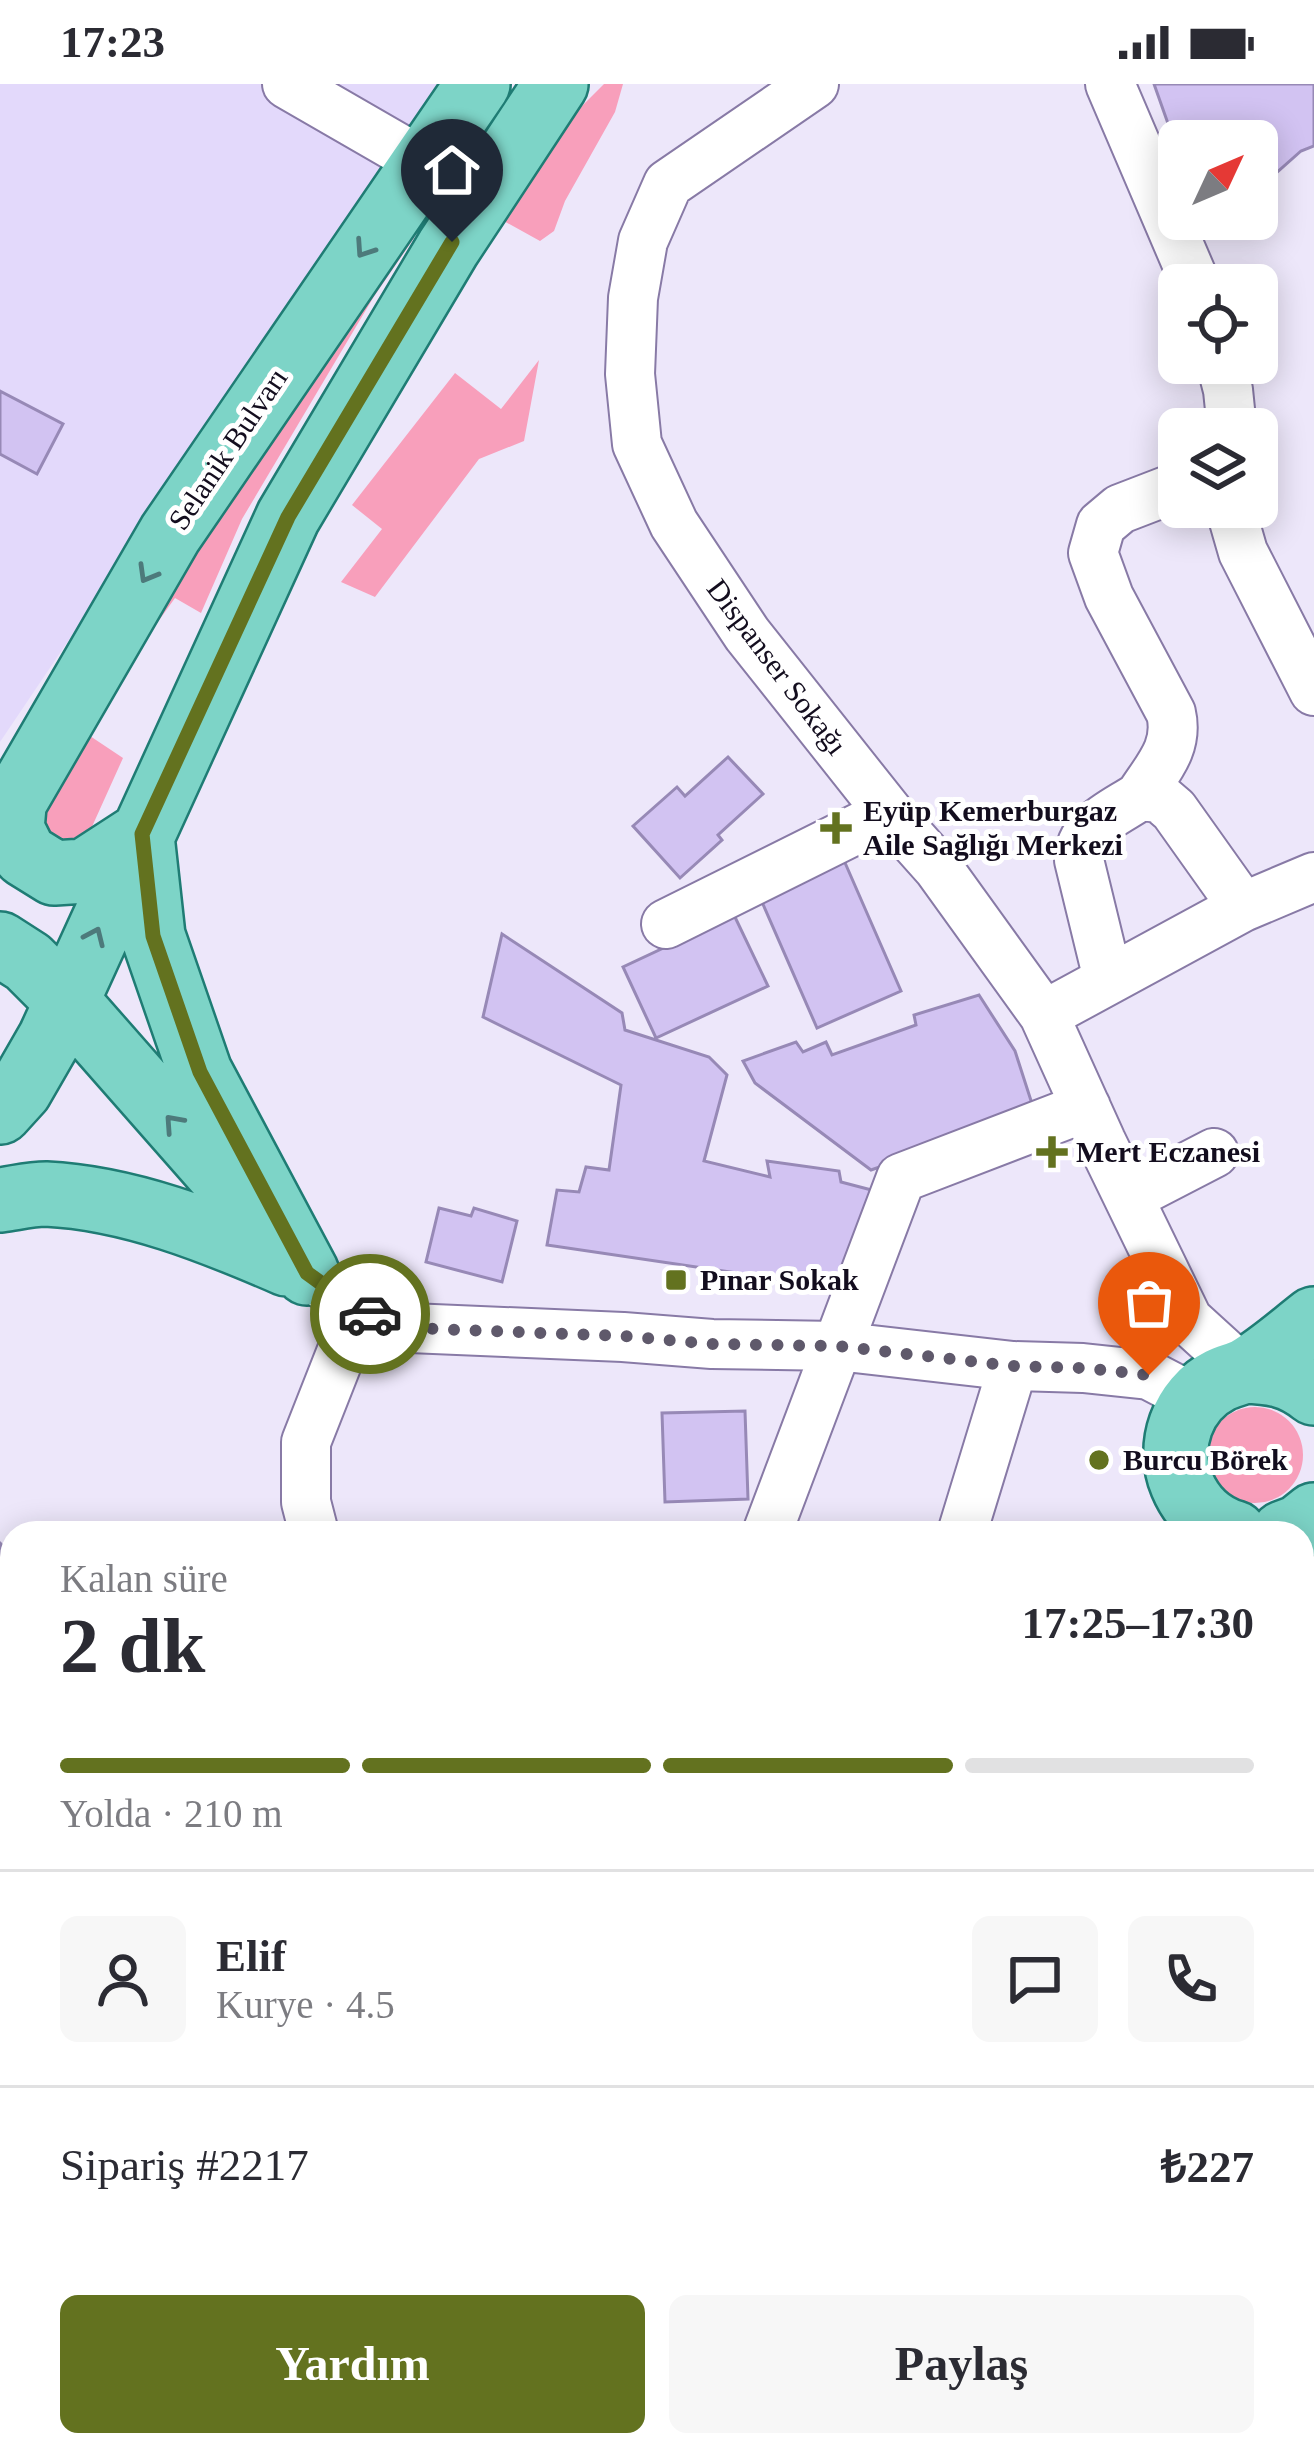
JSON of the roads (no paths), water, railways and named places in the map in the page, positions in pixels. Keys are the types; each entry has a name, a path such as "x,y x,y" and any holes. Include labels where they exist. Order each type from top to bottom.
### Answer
{"main road":[{"name":"Selanik Bulvarı","path":"7,816 170,534 478,84"},
{"path":"0,1112 20,1090 50,1038 288,517 448,248 556,84"},
{"path":"7,816 25,855 54,873 85,871 142,834"},
{"path":"142,834 153,936 200,1072 307,1273"},
{"path":"0,944 28,962 67,1000 307,1273"},
{"path":"0,1200 44,1194 127,1206 211,1231 307,1273"},
{"path":"1202,1521 1177,1473 1175,1446 1181,1421 1219,1385 1314,1319"},
{"path":"1219,1385 1272,1372 1299,1381 1314,1393"}],"street":[{"path":"287,84 424,163"},
{"name":"Dispanser Sokağı","path":"814,84 668,184 643,241 633,298 630,374 637,444 674,524 747,634 938,868 1044,1015 1219,1385"},
{"path":"1110,84 1187,264"},
{"path":"1108,979 1079,846 1088,831 1140,796 1167,755 1175,731 1171,713 1109,597 1094,553 1100,525 1120,509 1158,494"},
{"path":"1236,528 1243,552 1314,691"},
{"path":"1140,796 1160,798 1174,811 1243,907"},
{"path":"666,924 889,813"},
{"path":"1044,1015 1243,907 1314,877"},
{"path":"771,1521 902,1178 1085,1107"},
{"path":"1129,1197 1214,1153"},
{"path":"307,1273 358,1310 410,1328 837,1346 1219,1385"},
{"path":"311,1521 306,1502 306,1442 358,1310"},
{"path":"966,1521 1013,1366"}],"place":[{"name":"Eyüp Kemerburgaz Aile Sağlığı Merkezi","path":"836,828"},
{"name":"Mert Eczanesi","path":"1052,1152"},
{"name":"Pınar Sokak","path":"676,1280"},
{"name":"Burcu Börek","path":"1099,1460"}]}
